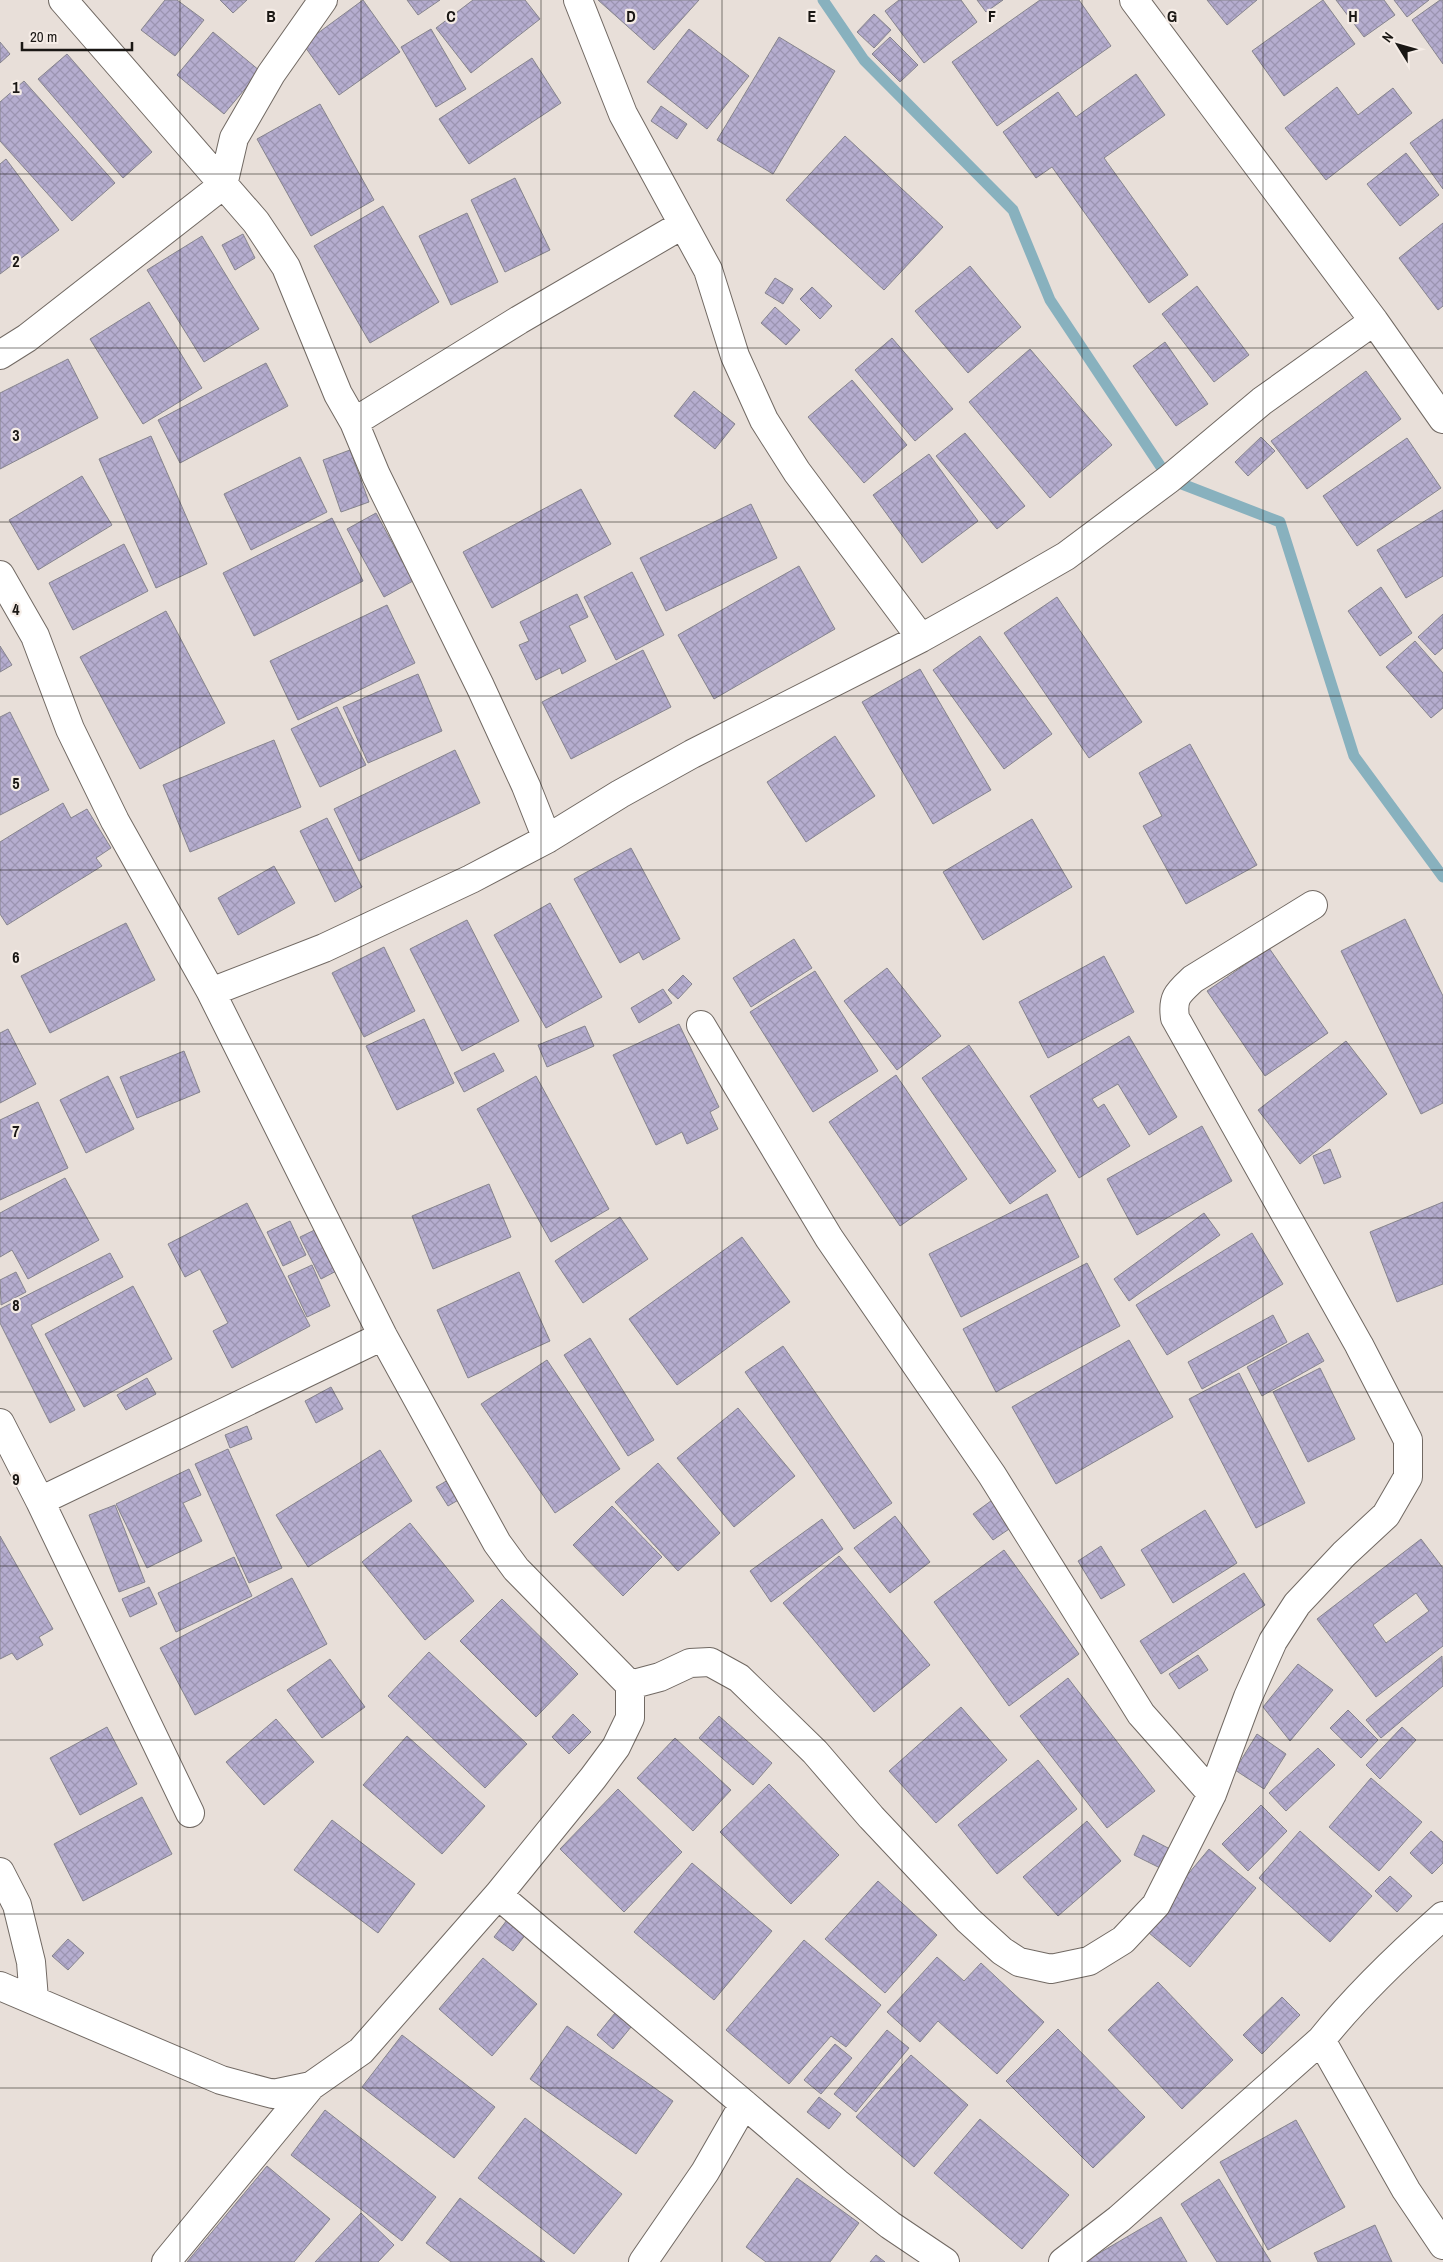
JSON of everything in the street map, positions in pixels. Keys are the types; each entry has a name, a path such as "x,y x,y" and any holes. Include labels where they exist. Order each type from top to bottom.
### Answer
{"street":[{"path":"63,0 256,222 286,267 338,394 354,422 376,475 480,686 547,839"},
{"path":"0,355 27,338 223,185 234,138 271,74 323,0"},
{"path":"578,0 623,114 708,270 735,356 764,420 797,472 921,638"},
{"path":"1134,0 1374,322 1443,419"},
{"path":"354,422 519,320 682,224"},
{"path":"211,992 324,948 471,879 547,839 620,794 692,754 921,638 1066,556 1187,464 1262,401 1374,322"},
{"path":"0,575 35,636 70,729 115,821 211,992 382,1336 497,1543 516,1569 630,1685 630,1718 616,1747 498,1895 361,2051 311,2086 166,2262"},
{"path":"630,1685 660,1677 690,1662 710,1662 739,1678 815,1752 871,1817 968,1920 1002,1951 1020,1962 1051,1969 1089,1961 1123,1940 1156,1905 1212,1794 1248,1697 1273,1641 1297,1604 1344,1554 1386,1515 1408,1477 1408,1440 1404,1432 1355,1336 1175,1018 1174,1006 1177,993 1193,979 1313,905"},
{"path":"701,1025 830,1238 992,1475 1141,1714 1212,1794"},
{"path":"40,1501 382,1336"},
{"path":"0,1423 40,1501 190,1813"},
{"path":"0,1872 17,1905 31,1962 34,1999"},
{"path":"498,1895 890,2225 945,2262"},
{"path":"1062,2262 1119,2219 1321,2040 1340,2015 1413,1942 1443,1916"},
{"path":"0,1986 221,2080 273,2094 311,2086"},
{"path":"1321,2040 1406,2190 1443,2245"},
{"path":"643,2262 705,2172 744,2104"}],"building":[{"path":"165,0 177,0 204,20 175,56 141,30"},
{"path":"220,0 247,0 233,13"},
{"path":"363,0 400,52 339,95 303,44"},
{"path":"407,0 440,0 418,15"},
{"path":"473,0 525,0 540,19 471,73 436,28"},
{"path":"598,0 699,0 654,50"},
{"path":"899,0 961,0 977,22 924,63 885,11"},
{"path":"977,0 1003,0 986,12"},
{"path":"1040,0 1079,0 1111,46 997,126 952,62"},
{"path":"1207,0 1257,0 1227,25"},
{"path":"1323,0 1355,44 1284,96 1252,51"},
{"path":"1336,0 1384,0 1395,15 1364,37"},
{"path":"1394,0 1429,0 1407,17"},
{"path":"1440,0 1443,0 1443,64 1412,20"},
{"path":"874,14 891,30 874,48 857,32"},
{"path":"431,29 466,89 436,107 401,47"},
{"path":"689,29 749,76 707,129 647,82"},
{"path":"213,32 260,71 224,114 177,75"},
{"path":"779,37 835,71 773,174 717,140"},
{"path":"890,37 918,65 900,82 872,54"},
{"path":"0,42 10,54 0,63"},
{"path":"67,54 152,152 123,178 38,79"},
{"path":"532,58 561,103 469,164 439,119"},
{"path":"1136,74 1165,115 1104,158 1188,275 1149,303 1052,167 1036,178 1003,132 1058,92 1076,117"},
{"path":"24,81 115,183 72,221 0,141 0,102"},
{"path":"1337,87 1358,115 1393,88 1412,113 1326,180 1285,128"},
{"path":"320,104 374,200 311,236 257,139"},
{"path":"661,106 687,124 677,139 651,121"},
{"path":"1443,119 1443,189 1410,143"},
{"path":"845,136 943,227 884,290 786,200"},
{"path":"1406,153 1439,195 1400,226 1367,184"},
{"path":"6,159 59,230 0,274 0,164"},
{"path":"515,178 550,250 505,272 471,200"},
{"path":"383,206 439,302 370,343 314,246"},
{"path":"467,213 498,282 451,305 419,236"},
{"path":"1443,223 1443,306 1438,310 1399,258"},
{"path":"243,234 255,258 235,270 222,245"},
{"path":"202,236 259,329 204,362 147,270"},
{"path":"970,266 1021,327 968,373 915,311"},
{"path":"775,278 793,289 783,304 765,293"},
{"path":"1197,286 1249,355 1214,382 1162,314"},
{"path":"812,287 832,306 820,319 800,299"},
{"path":"149,302 202,388 143,424 90,339"},
{"path":"775,307 800,330 786,345 761,323"},
{"path":"892,338 953,409 915,441 855,370"},
{"path":"1165,342 1208,404 1176,426 1133,366"},
{"path":"1030,349 1112,445 1050,498 969,402"},
{"path":"68,359 98,418 0,469 0,393"},
{"path":"266,363 288,406 180,463 158,420"},
{"path":"1366,371 1401,419 1307,489 1271,441"},
{"path":"852,380 907,445 864,483 808,417"},
{"path":"694,391 735,424 715,449 674,416"},
{"path":"965,433 1025,506 997,529 936,456"},
{"path":"151,436 207,564 156,588 99,459"},
{"path":"1261,437 1275,451 1248,476 1235,462"},
{"path":"1407,438 1441,488 1357,546 1323,496"},
{"path":"350,450 369,502 341,512 323,460"},
{"path":"929,454 978,521 922,563 873,495"},
{"path":"300,457 327,512 251,550 224,494"},
{"path":"82,476 112,525 38,570 9,520"},
{"path":"581,489 611,544 492,608 463,552"},
{"path":"751,504 777,558 666,611 640,558"},
{"path":"1443,510 1443,576 1406,598 1377,550"},
{"path":"376,513 413,581 384,597 347,529"},
{"path":"332,518 363,581 254,636 223,573"},
{"path":"124,544 148,591 73,630 49,583"},
{"path":"799,566 835,629 714,699 678,635"},
{"path":"632,572 664,635 616,660 584,597"},
{"path":"1381,587 1412,633 1380,656 1348,611"},
{"path":"577,594 588,617 569,626 586,661 562,674 560,668 536,680 519,645 529,641 520,622"},
{"path":"1057,597 1142,722 1089,758 1004,633"},
{"path":"387,605 415,663 298,720 270,661"},
{"path":"166,611 225,723 140,769 80,657"},
{"path":"1443,614 1443,648 1435,655 1418,637"},
{"path":"980,636 1052,734 1004,769 933,670"},
{"path":"1415,641 1443,673 1443,708 1431,718 1386,667"},
{"path":"0,646 12,665 0,672"},
{"path":"643,650 671,707 571,759 542,702"},
{"path":"920,669 991,790 933,824 862,702"},
{"path":"418,674 442,731 368,763 343,707"},
{"path":"337,707 366,765 320,787 291,729"},
{"path":"10,712 49,790 0,815 0,717"},
{"path":"835,736 875,796 806,842 767,782"},
{"path":"274,740 301,807 190,852 163,785"},
{"path":"1190,744 1257,865 1186,904 1143,826 1162,816 1139,773"},
{"path":"455,750 480,803 359,861 334,809"},
{"path":"63,803 71,818 87,809 111,848 96,858 102,866 7,925 0,914 0,842"},
{"path":"327,818 362,887 335,902 300,831"},
{"path":"1032,819 1072,887 983,940 943,872"},
{"path":"631,848 680,939 643,960 639,952 620,963 574,879"},
{"path":"274,866 295,903 238,935 218,898"},
{"path":"550,903 602,997 546,1028 494,935"},
{"path":"1405,919 1443,996 1443,1103 1421,1114 1341,951"},
{"path":"467,920 519,1021 462,1051 410,949"},
{"path":"126,923 155,980 50,1033 21,976"},
{"path":"794,939 812,968 751,1007 733,978"},
{"path":"384,947 415,1011 364,1037 332,973"},
{"path":"1269,948 1328,1033 1265,1076 1207,991"},
{"path":"1104,956 1134,1012 1048,1058 1019,1002"},
{"path":"887,968 941,1036 897,1070 844,1001"},
{"path":"815,971 878,1071 813,1112 750,1012"},
{"path":"683,975 692,984 678,999 668,990"},
{"path":"663,989 672,1003 639,1023 631,1008"},
{"path":"424,1019 454,1083 397,1110 366,1046"},
{"path":"679,1024 719,1107 710,1112 718,1129 687,1144 682,1132 656,1145 613,1055"},
{"path":"585,1026 594,1046 547,1067 538,1045"},
{"path":"8,1029 36,1084 0,1103 0,1033"},
{"path":"1129,1036 1177,1117 1149,1135 1118,1084 1092,1099 1098,1108 1104,1104 1130,1146 1079,1178 1030,1096"},
{"path":"1346,1041 1387,1094 1300,1164 1258,1110"},
{"path":"969,1045 1056,1171 1010,1204 922,1078"},
{"path":"184,1051 200,1092 137,1118 120,1077"},
{"path":"494,1053 504,1071 464,1092 454,1073"},
{"path":"896,1075 967,1179 900,1226 829,1122"},
{"path":"108,1076 134,1129 86,1153 60,1100"},
{"path":"536,1076 609,1209 551,1242 477,1109"},
{"path":"38,1102 68,1168 0,1200 0,1120"},
{"path":"1202,1126 1232,1181 1137,1235 1107,1179"},
{"path":"1330,1149 1341,1177 1324,1184 1313,1156"},
{"path":"65,1178 99,1240 28,1279 12,1250 0,1257 0,1213"},
{"path":"489,1184 511,1237 433,1269 412,1216"},
{"path":"1047,1194 1079,1257 961,1317 929,1254"},
{"path":"1443,1202 1443,1284 1397,1302 1370,1232"},
{"path":"247,1203 310,1326 232,1368 213,1331 228,1323 200,1269 185,1277 168,1244"},
{"path":"1204,1213 1220,1235 1129,1301 1114,1279"},
{"path":"620,1217 648,1259 583,1303 555,1261"},
{"path":"290,1221 306,1255 283,1266 267,1232"},
{"path":"323,1226 344,1267 321,1279 300,1237"},
{"path":"1252,1233 1283,1284 1167,1355 1136,1305"},
{"path":"742,1237 790,1302 677,1385 629,1319"},
{"path":"110,1253 123,1277 31,1325 75,1410 50,1423 0,1323 0,1309"},
{"path":"1087,1263 1120,1326 996,1392 963,1329"},
{"path":"312,1265 330,1306 307,1317 288,1276"},
{"path":"16,1272 26,1292 1,1305 0,1280"},
{"path":"519,1272 550,1341 468,1378 437,1310"},
{"path":"133,1286 172,1359 84,1407 45,1334"},
{"path":"1273,1315 1287,1342 1202,1389 1188,1362"},
{"path":"1308,1333 1324,1361 1262,1396 1247,1367"},
{"path":"590,1338 654,1440 628,1456 564,1355"},
{"path":"1129,1340 1173,1417 1056,1484 1012,1407"},
{"path":"783,1346 892,1503 854,1529 745,1372"},
{"path":"547,1360 620,1469 555,1513 481,1404"},
{"path":"1320,1368 1355,1439 1308,1462 1273,1392"},
{"path":"1239,1373 1305,1503 1256,1528 1189,1399"},
{"path":"147,1378 156,1394 126,1410 117,1395"},
{"path":"331,1387 343,1409 316,1423 305,1401"},
{"path":"738,1408 795,1476 734,1527 677,1458"},
{"path":"247,1426 252,1439 230,1448 225,1435"},
{"path":"228,1449 282,1568 249,1583 195,1464"},
{"path":"380,1450 412,1501 308,1567 276,1515"},
{"path":"658,1463 720,1533 678,1571 615,1502"},
{"path":"189,1469 201,1495 183,1503 202,1541 147,1568 116,1504"},
{"path":"455,1476 467,1495 448,1506 436,1487"},
{"path":"995,1498 1015,1525 993,1540 973,1514"},
{"path":"115,1505 145,1582 119,1592 89,1515"},
{"path":"612,1506 662,1557 623,1596 573,1545"},
{"path":"1205,1510 1237,1563 1173,1603 1141,1550"},
{"path":"895,1516 930,1562 890,1593 854,1548"},
{"path":"822,1519 843,1549 771,1602 750,1571"},
{"path":"410,1523 474,1601 425,1640 362,1562"},
{"path":"0,1536 53,1629 39,1637 43,1645 17,1660 12,1653 0,1659"},
{"path":"1421,1539 1443,1568 1443,1646 1376,1697 1317,1619","holes":["1416,1593 1429,1611 1386,1643 1373,1625"]},
{"path":"1101,1546 1125,1585 1101,1599 1078,1561"},
{"path":"1004,1550 1079,1654 1009,1706 934,1602"},
{"path":"839,1556 930,1665 874,1712 783,1603"},
{"path":"234,1557 252,1596 176,1632 158,1593"},
{"path":"1244,1573 1265,1605 1161,1674 1140,1641"},
{"path":"292,1578 327,1644 195,1715 160,1648"},
{"path":"149,1587 157,1604 130,1617 122,1599"},
{"path":"502,1599 578,1674 536,1717 460,1641"},
{"path":"429,1652 527,1744 485,1788 388,1696"},
{"path":"1198,1655 1208,1670 1179,1689 1169,1674"},
{"path":"1442,1656 1443,1686 1381,1738 1366,1720"},
{"path":"330,1659 365,1707 322,1738 287,1690"},
{"path":"1298,1664 1333,1690 1290,1741 1263,1707"},
{"path":"1068,1678 1155,1791 1107,1828 1020,1716"},
{"path":"961,1707 1007,1760 936,1823 889,1771"},
{"path":"1348,1710 1378,1740 1361,1758 1330,1728"},
{"path":"573,1714 591,1732 569,1754 552,1737"},
{"path":"719,1716 772,1763 753,1785 699,1738"},
{"path":"276,1719 314,1762 264,1805 226,1762"},
{"path":"107,1727 137,1784 80,1815 50,1758"},
{"path":"1402,1727 1416,1740 1380,1779 1366,1765"},
{"path":"1257,1734 1286,1754 1264,1789 1235,1770"},
{"path":"407,1736 485,1806 442,1854 363,1785"},
{"path":"675,1738 731,1790 693,1831 637,1778"},
{"path":"1318,1748 1335,1765 1286,1811 1269,1793"},
{"path":"1038,1760 1077,1809 997,1874 958,1825"},
{"path":"1371,1778 1422,1822 1379,1871 1329,1827"},
{"path":"769,1784 839,1855 791,1904 720,1832"},
{"path":"618,1789 682,1852 624,1912 560,1849"},
{"path":"142,1797 172,1854 83,1901 54,1844"},
{"path":"1261,1805 1287,1831 1248,1871 1222,1844"},
{"path":"332,1820 415,1884 378,1933 294,1870"},
{"path":"1087,1821 1121,1861 1058,1916 1023,1877"},
{"path":"1300,1831 1372,1896 1330,1942 1259,1878"},
{"path":"1431,1831 1443,1842 1443,1863 1432,1874 1410,1853"},
{"path":"1143,1835 1170,1849 1160,1868 1134,1855"},
{"path":"1209,1849 1256,1888 1190,1967 1143,1928"},
{"path":"692,1863 772,1931 714,2000 634,1932"},
{"path":"1390,1876 1412,1896 1397,1912 1375,1891"},
{"path":"878,1881 937,1935 885,1993 825,1939"},
{"path":"507,1920 526,1934 513,1951 494,1937"},
{"path":"68,1939 84,1953 68,1970 52,1956"},
{"path":"804,1940 881,2005 846,2047 831,2036 789,2084 726,2030"},
{"path":"937,1957 964,1981 981,1963 1044,2022 997,2074 938,2021 920,2042 887,2012"},
{"path":"483,1958 537,2004 492,2056 439,2009"},
{"path":"1158,1982 1233,2060 1182,2109 1108,2030"},
{"path":"1282,1997 1300,2015 1262,2054 1243,2035"},
{"path":"615,2013 631,2027 613,2049 597,2035"},
{"path":"567,2026 673,2101 636,2154 530,2079"},
{"path":"1058,2029 1145,2117 1093,2168 1006,2081"},
{"path":"887,2030 909,2048 856,2112 834,2094"},
{"path":"402,2035 495,2107 454,2158 362,2087"},
{"path":"835,2044 852,2058 821,2094 804,2080"},
{"path":"911,2055 968,2105 914,2167 856,2117"},
{"path":"819,2097 841,2114 829,2129 807,2112"},
{"path":"325,2110 436,2197 402,2241 291,2155"},
{"path":"525,2118 622,2194 574,2254 478,2178"},
{"path":"980,2119 1069,2195 1022,2249 934,2173"},
{"path":"1296,2120 1345,2207 1268,2250 1220,2162"},
{"path":"267,2166 330,2219 294,2262 187,2262"},
{"path":"797,2178 859,2223 830,2262 766,2262 746,2247"},
{"path":"1219,2179 1271,2262 1217,2262 1181,2204"},
{"path":"460,2198 545,2262 451,2262 426,2243"},
{"path":"361,2213 394,2245 378,2262 315,2262"},
{"path":"1161,2217 1187,2262 1084,2262"},
{"path":"1375,2225 1392,2262 1318,2262 1314,2253"},
{"path":"876,2255 885,2262 870,2262"}],"waterway":[{"path":"823,0 864,60 1013,210 1050,300 1169,479 1280,522 1354,756 1443,877"}]}
